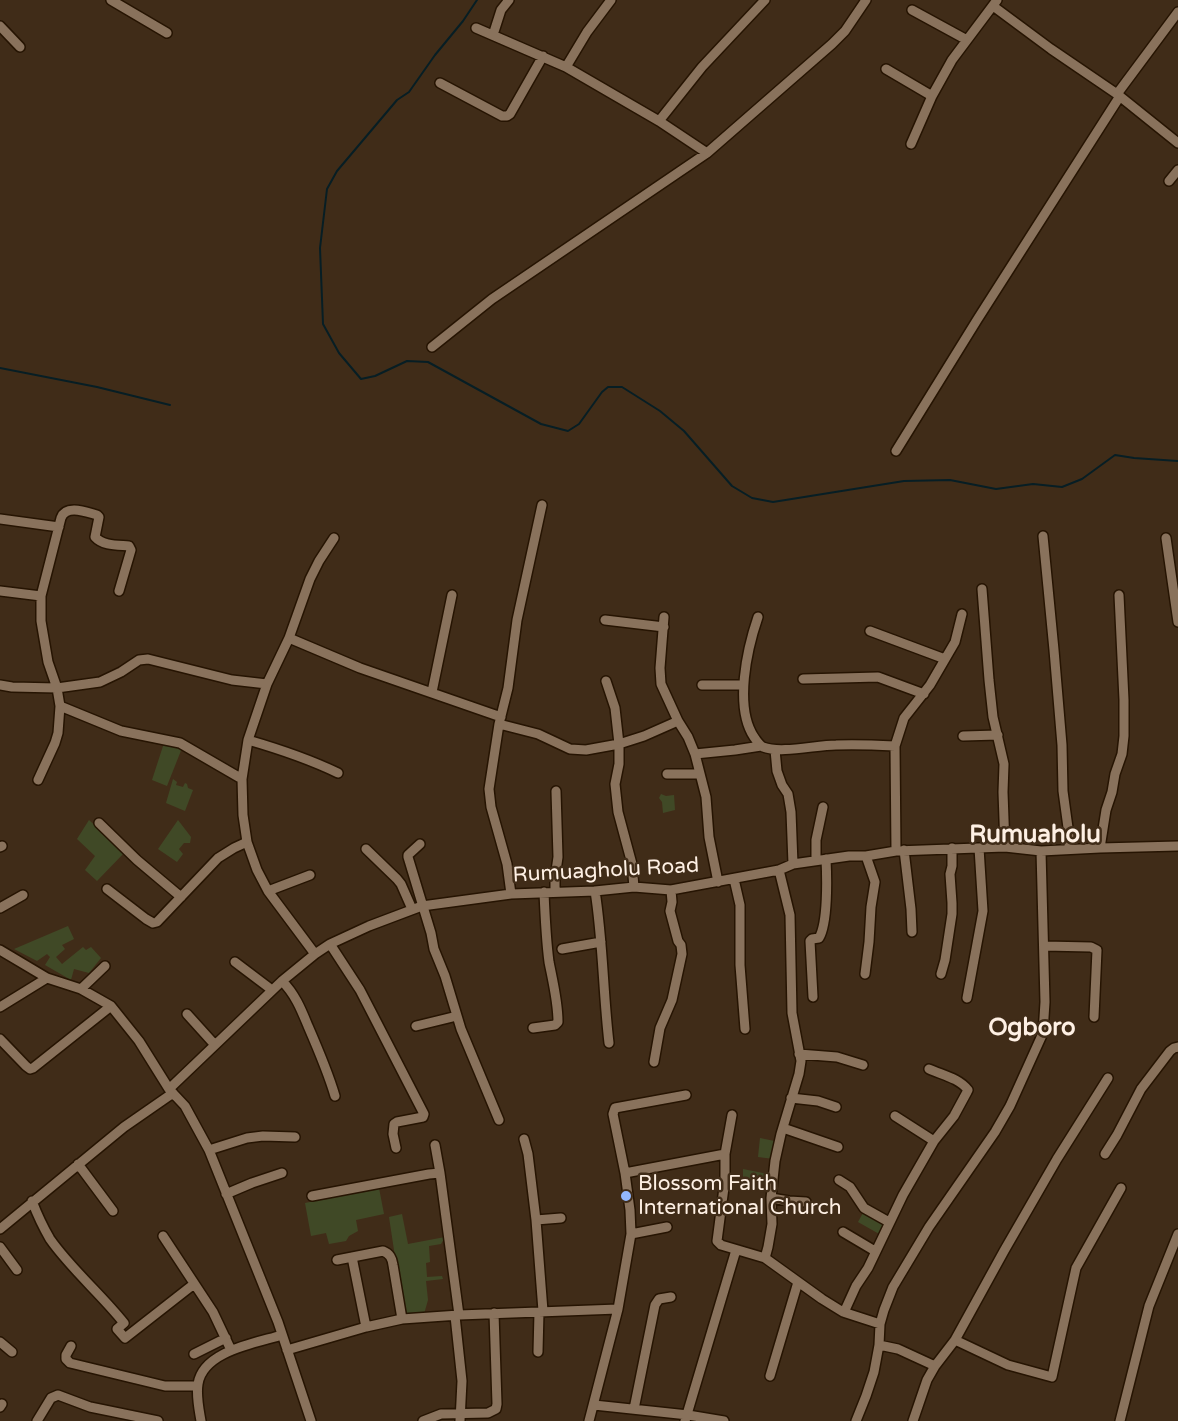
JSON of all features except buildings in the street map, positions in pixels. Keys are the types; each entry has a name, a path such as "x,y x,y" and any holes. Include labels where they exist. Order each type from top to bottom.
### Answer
{"street":[{"path":"111,0 167,33"},
{"path":"493,35 501,10 509,0"},
{"path":"566,67 592,24 610,0"},
{"path":"658,121 702,67 765,0"},
{"path":"432,347 501,292 707,153 832,44 845,31 866,0"},
{"path":"911,144 932,96 952,60 995,3 1051,49 1118,95 1178,143"},
{"path":"912,10 967,40"},
{"path":"896,451 1118,95 1178,12"},
{"path":"0,26 20,47"},
{"path":"476,28 566,67 658,121 707,153"},
{"path":"440,83 502,116 507,116 543,56"},
{"path":"886,69 932,96"},
{"path":"1169,180 1178,170"},
{"path":"511,894 507,864 491,807 489,789 500,720 508,688 517,620 542,505"},
{"path":"38,780 58,733 60,706 57,688 48,662 41,621 41,596 58,527 65,511 77,510 97,515 99,518 95,537 98,541 129,546 131,550 118,591"},
{"path":"0,519 58,527"},
{"path":"1043,536 1062,746 1062,791 1069,849"},
{"path":"315,954 268,891 257,870 247,842 243,815 242,779 248,740 267,684 289,638 310,579 333,538"},
{"path":"1166,538 1178,622"},
{"path":"982,589 993,717 1004,764 1005,847"},
{"path":"0,591 41,596"},
{"path":"1100,848 1106,810 1122,754 1124,736 1119,594"},
{"path":"432,692 452,596"},
{"path":"912,932 911,909 900,850 896,746 904,718 924,694 955,642 962,614"},
{"path":"758,617 743,685 750,731 761,746"},
{"path":"605,620 664,622 661,659 662,684 688,738 700,774 706,797 718,882"},
{"path":"870,631 945,659"},
{"path":"289,638 360,668 432,692 570,749 586,750 619,744 678,721"},
{"path":"0,685 57,688 100,682 139,660 148,658 232,680 267,684"},
{"path":"803,679 878,677 924,694"},
{"path":"606,681 615,708 619,744 619,764 615,784 618,812 632,864 634,887"},
{"path":"702,685 743,685"},
{"path":"60,706 121,731 180,743 242,779"},
{"path":"963,736 998,735"},
{"path":"248,740 302,757 338,773"},
{"path":"694,754 761,746 775,750 834,745 896,746"},
{"path":"775,750 777,771 788,794 791,812 793,864"},
{"path":"667,774 700,774"},
{"path":"555,891 558,857 556,791"},
{"path":"813,997 810,941 821,936 826,906 821,860 816,840 823,807"},
{"path":"99,823 137,860 181,897"},
{"path":"107,889 153,923 157,922 218,858 247,842"},
{"path":"420,844 408,857 434,949 469,1048 499,1120"},
{"name":"Rumuagholu Road","path":"1,1226 171,1091 272,990 315,954 330,944 412,909 511,894 634,887 671,890 779,870 793,864 900,850 1005,847 1041,851 1178,846"},
{"path":"941,974 952,914 950,874 952,848"},
{"path":"967,998 982,924 979,848"},
{"path":"366,849 401,884 412,909"},
{"path":"856,1421 874,1372 880,1324 893,1287 927,1230 995,1132 1010,1106 1043,1033 1045,1002 1041,851"},
{"path":"865,974 875,882 866,856"},
{"path":"765,1258 772,1224 771,1198 775,1161 801,1061 792,1013 790,915 779,870"},
{"path":"268,891 310,875"},
{"path":"734,879 741,905 740,965 745,1029"},
{"path":"654,1062 660,1028 672,1000 682,954 670,911 671,890"},
{"path":"595,891 609,1043"},
{"path":"533,1028 555,1025 558,1022 549,960 544,892"},
{"path":"0,908 23,895"},
{"path":"562,949 601,942"},
{"path":"330,944 360,990 424,1114 419,1119 394,1124 393,1134 396,1148"},
{"path":"1044,946 1091,947 1097,950 1094,1017"},
{"path":"0,950 46,978 81,989 111,1006 139,1041 171,1091 178,1097 192,1118 209,1150 282,1335 311,1421"},
{"path":"235,962 272,990"},
{"path":"81,989 105,966"},
{"path":"0,1007 46,978"},
{"path":"282,981 299,1005 319,1048 335,1096"},
{"path":"0,1039 30,1069 111,1006"},
{"path":"187,1014 215,1045"},
{"path":"416,1026 457,1016"},
{"path":"1105,1154 1141,1089 1170,1051 1178,1047"},
{"path":"799,1054 837,1057 863,1065"},
{"path":"843,1312 868,1268 903,1195 934,1141 954,1116 968,1090 960,1082 929,1070"},
{"path":"913,1421 927,1380 956,1340 1057,1159 1108,1078"},
{"path":"589,1421 618,1309 631,1234 625,1173 613,1110 686,1095"},
{"path":"791,1098 818,1101 836,1107"},
{"path":"732,1115 725,1154 725,1180 717,1240 721,1245 765,1258 843,1312 880,1324"},
{"path":"895,1116 934,1141"},
{"path":"783,1128 837,1147"},
{"path":"209,1150 246,1138 295,1137"},
{"path":"524,1139 536,1220 541,1312 538,1352"},
{"path":"435,1144 457,1316 462,1381 460,1417"},
{"path":"625,1173 725,1154"},
{"path":"78,1164 113,1211"},
{"path":"226,1194 282,1173"},
{"path":"312,1196 440,1173"},
{"path":"839,1180 850,1187 864,1208 889,1222"},
{"path":"956,1340 1008,1365 1052,1377 1076,1268 1121,1188"},
{"path":"771,1198 806,1202"},
{"path":"32,1201 49,1237 61,1253 124,1323 117,1329 125,1338 194,1284"},
{"path":"536,1220 561,1218"},
{"path":"631,1234 667,1227"},
{"path":"843,1232 875,1251"},
{"path":"1120,1421 1149,1306 1178,1234"},
{"path":"163,1236 213,1312 231,1350"},
{"path":"0,1247 17,1270"},
{"path":"687,1418 736,1250"},
{"path":"337,1260 383,1251 390,1255 402,1319"},
{"path":"352,1257 366,1327"},
{"path":"770,1376 798,1282"},
{"path":"634,1409 655,1305 659,1299 671,1298"},
{"path":"287,1350 402,1319 618,1309"},
{"path":"423,1421 441,1414 460,1417 492,1413 496,1409 494,1313"},
{"path":"201,1421 197,1386 204,1370 217,1358 231,1350 282,1335"},
{"path":"194,1354 226,1338"},
{"path":"0,1342 12,1353"},
{"path":"879,1345 898,1349 935,1366"},
{"path":"71,1346 66,1355 70,1363 165,1386 197,1386"},
{"path":"37,1421 51,1398 58,1395 122,1417 158,1421"},
{"path":"594,1405 724,1421"}],"green space":[{"path":"164,743 182,748 167,786 152,780"},
{"path":"173,779 177,782 176,785 183,787 185,783 193,790 185,811 166,803"},
{"path":"661,794 674,795 675,810 663,813 662,802 659,798"},
{"path":"89,820 124,853 97,881 85,870 95,856 77,839"},
{"path":"178,820 191,837 190,843 184,843 179,849 183,854 177,862 158,849"},
{"path":"68,926 74,939 62,945 65,949 56,957 62,964 83,947 86,950 91,947 101,958 89,973 74,969 71,980 45,965 50,957 47,954 37,961 14,949"},
{"path":"760,1138 779,1142 774,1159 758,1157"},
{"path":"743,1169 773,1175 770,1185 743,1179"},
{"path":"379,1188 384,1214 356,1220 358,1231 349,1236 346,1241 329,1244 326,1233 311,1236 305,1203"},
{"path":"864,1211 885,1224 881,1235 858,1222"},
{"path":"402,1214 408,1244 445,1237 441,1244 429,1246 430,1262 426,1263 427,1277 442,1276 443,1279 426,1281 428,1300 424,1314 404,1316 389,1217"}],"waterway":[{"path":"477,0 409,92 397,100 337,171 327,189 320,248 323,324 339,353 361,379 375,376 407,361 428,362 541,424 568,431 579,424 608,387 622,387 660,411 684,431 732,486 752,498 773,502 904,481 950,480 996,489 1033,484 1062,487 1082,479 1115,455 1178,461"},
{"path":"0,368 97,387 170,405"}],"place":[{"name":"Blossom Faith International Church","path":"626,1196"}],"district":[{"name":"Rumuaholu","path":"1035,836"},
{"name":"Ogboro","path":"1032,1029"}]}
